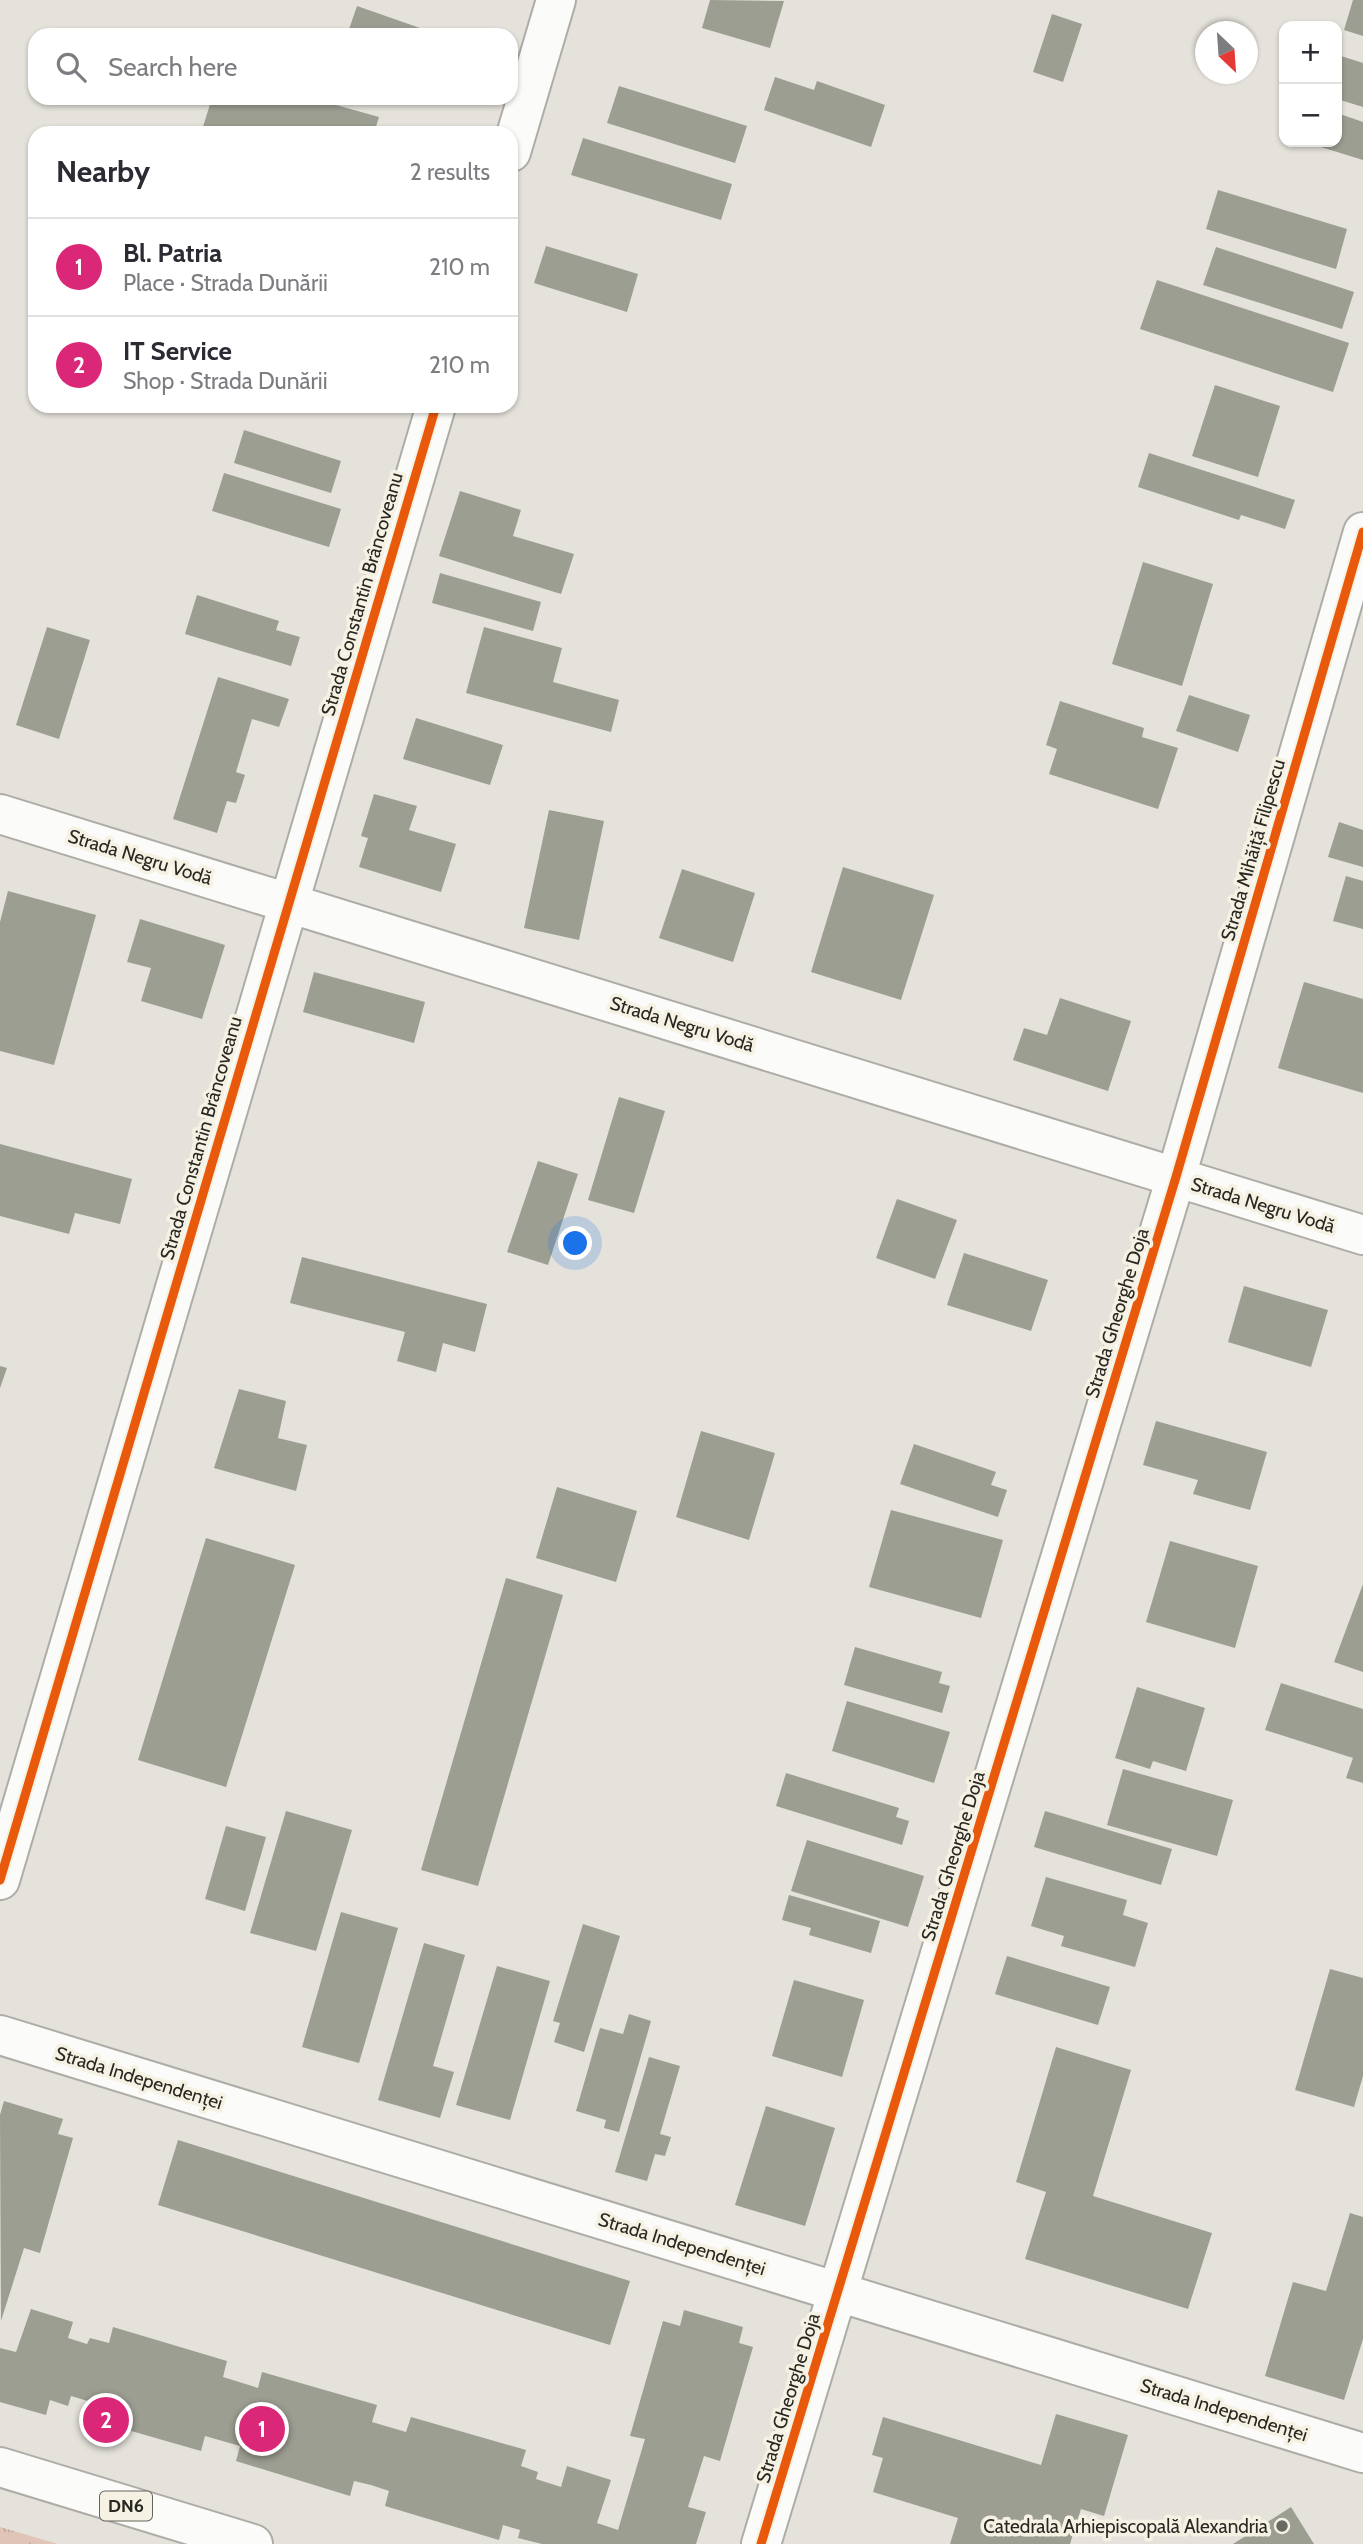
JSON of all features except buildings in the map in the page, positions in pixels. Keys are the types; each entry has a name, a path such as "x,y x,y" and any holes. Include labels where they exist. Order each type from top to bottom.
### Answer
{"street":[{"path":"518,128 556,0"},
{"name":"Strada Constantin Brâncoveanu","path":"0,1880 434,413"},
{"name":"Strada Mihăiță Filipescu","path":"1176,1177 1363,532"},
{"name":"Strada Negru Vodă","path":"0,814 1363,1236"},
{"name":"Strada Gheorghe Doja","path":"761,2544 840,2292 1176,1177"},
{"name":"Strada Independenței","path":"0,2035 1363,2453"},
{"name":"DN6","path":"0,2467 253,2544"}],"green space":[{"path":"0,2527 58,2544 0,2544"}],"cycle path":[{"path":"0,1880 434,413"},
{"path":"761,2544 1176,1177 1363,532"}],"place":[{"name":"IT Service","path":"106,2420"},
{"name":"Bl. Patria","path":"262,2429"},
{"name":"Catedrala Arhiepiscopală Alexandria","path":"1282,2526"}]}
